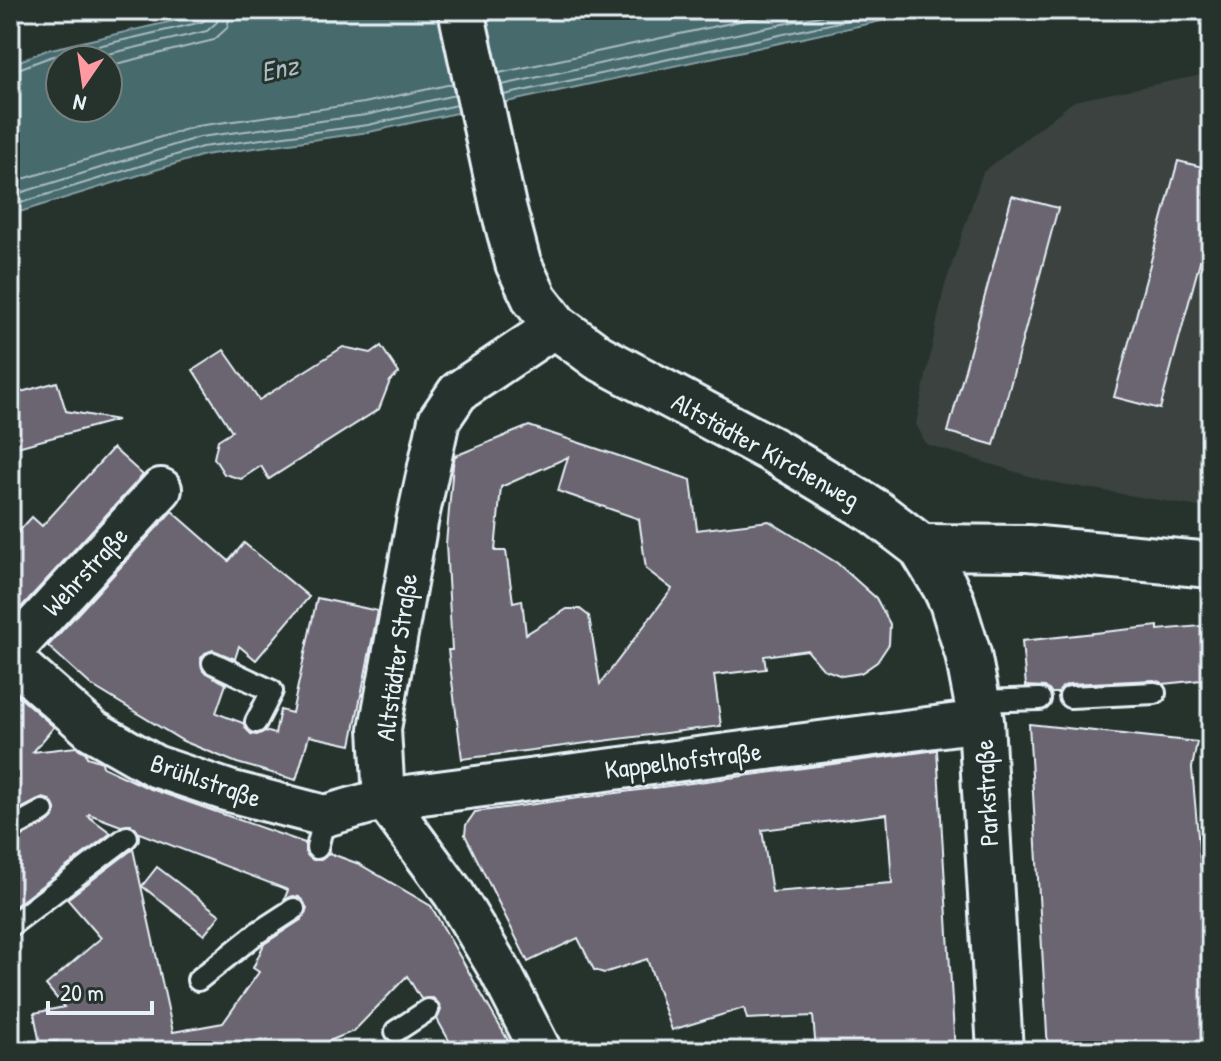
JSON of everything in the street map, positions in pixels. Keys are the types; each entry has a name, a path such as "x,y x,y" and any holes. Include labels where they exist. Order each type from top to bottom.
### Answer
{"main road":[{"name":"Altstädter Kirchenweg","path":"461,10 502,201 526,282 556,326 598,357 828,482 874,511 921,547"},
{"path":"921,547 1028,548 1211,565"},
{"name":"Parkstraße","path":"921,547 952,602 980,711 1000,1051"}],"street":[{"name":"Altstädter Straße","path":"384,799 380,729 417,522 439,420 458,392 556,326"},
{"name":"Wehrstraße","path":"17,669 161,489"},
{"name":"Brühlstraße","path":"17,669 90,742 151,776 234,778 321,832 384,799"},
{"name":"Kappelhofstraße","path":"384,799 980,711"},
{"path":"384,799 454,894 487,975 541,1051"}],"lane":[{"path":"213,663 272,691 256,722"},
{"path":"1070,697 1155,693"},
{"path":"980,711 1040,699"},
{"path":"10,829 43,811"},
{"path":"10,926 127,837"},
{"path":"198,980 257,933 294,909"},
{"path":"396,1031 428,1010"}],"shaded area":[{"path":"1211,73 1211,509 1045,481 926,444 916,424 944,288 983,172 1074,101"}],"water":[{"name":"Enz","path":"221,10 932,10 369,132 204,155 10,215 10,65 44,51 44,124 124,124 124,44 73,44"}],"building":[{"path":"1178,161 1211,169 1211,252 1203,250 1160,409 1114,397"},
{"path":"1012,196 1058,208 994,445 948,432"},
{"path":"381,346 399,373 390,381 379,409 269,479 261,466 241,479 224,474 214,458 218,440 232,431 193,370 224,350 259,400 343,347 371,353"},
{"path":"57,382 66,411 117,420 10,449 10,395"},
{"path":"529,426 691,480 697,530 769,521 837,563 876,598 890,624 889,644 877,662 861,673 842,676 823,669 807,650 764,656 766,669 714,675 721,726 462,759 448,650 452,650 446,544 455,456","holes":["568,457 558,491 639,519 646,569 672,589 600,684 589,616 580,609 567,609 526,634 522,600 513,602 506,551 495,551 501,487"]},
{"path":"113,448 143,475 13,616 10,613 10,541 32,517 42,526"},
{"path":"172,511 229,561 244,543 309,597 256,660 239,646 235,659 213,650 201,658 203,671 226,684 216,713 243,723 251,734 265,731 275,734 280,710 292,713 317,598 378,611 351,745 309,736 296,780 237,763 183,741 91,685 48,646"},
{"path":"1211,625 1211,679 1163,684 1154,680 1069,684 1058,693 1052,693 1045,687 1026,686 1022,641 1158,626 1158,630"},
{"path":"10,689 54,727 33,752 76,747 87,757 102,762 103,767 148,788 305,843 305,852 313,860 321,860 329,853 359,864 431,906 514,1051 455,1051 437,1019 441,1010 439,1004 433,998 421,999 407,976 354,1031 322,1044 300,1046 296,1051 59,1051 57,1041 40,1044 34,1013 64,1007 46,985 101,938 67,899 133,849 173,1032 223,1023 259,972 253,968 264,944 302,919 307,908 299,897 284,900 288,890 139,833 131,825 121,826 89,814 111,833 10,910 10,842 49,822 56,811 50,800 43,798 10,814"},
{"path":"1029,724 1197,742 1192,768 1211,985 1211,1051 1048,1051"},
{"path":"937,750 955,1051 816,1051 813,1016 747,1019 744,1008 672,1030 647,959 604,973 594,970 578,938 528,962 465,835 466,825 475,812","holes":["887,814 892,883 772,892 762,830"]},
{"path":"157,867 220,915 204,935 142,886"}]}
